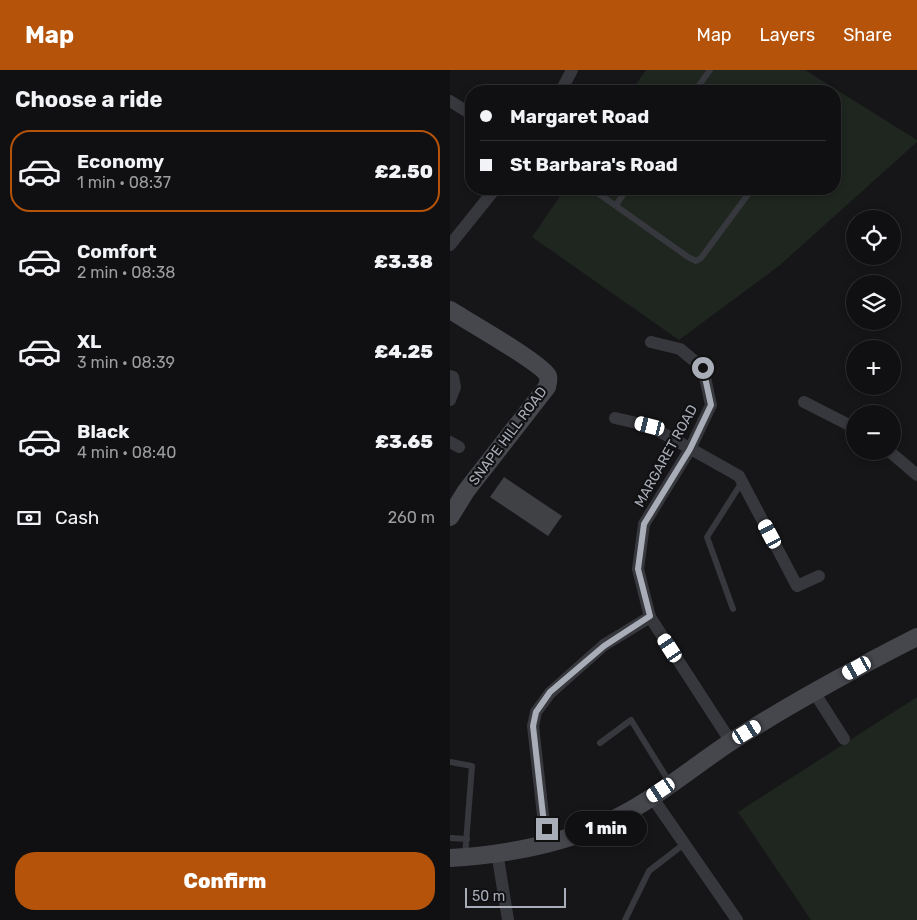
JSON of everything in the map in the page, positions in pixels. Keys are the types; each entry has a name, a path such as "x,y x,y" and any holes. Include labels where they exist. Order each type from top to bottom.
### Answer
{"street":[{"path":"564,85 572,70"},
{"path":"450,101 465,110"},
{"path":"450,245 490,195"},
{"name":"SNAPE HILL ROAD","path":"450,310 534,363 547,374 548,380 547,387 466,491 450,518"},
{"name":"MARGARET ROAD","path":"651,342 680,349 703,368 711,405 690,449 644,524 638,569 650,616 731,742"},
{"path":"450,376 453,377 455,387 450,400"},
{"path":"804,402 846,423"},
{"path":"615,418 650,426 739,476 797,586 819,576"},
{"path":"900,460 917,475"},
{"path":"550,843 543,815 533,726 536,712 550,692 604,646 650,616"},
{"path":"457,858 550,843 618,818 652,797 731,742 814,692 917,637"},
{"path":"814,692 844,739"},
{"path":"652,797 737,920"},
{"path":"497,852 508,920"}],"lane":[{"path":"699,85 710,70"},
{"path":"601,195 696,261 701,258 748,195"},
{"path":"616,205 623,195"},
{"path":"733,609 707,537 742,482"},
{"path":"600,743 631,720 670,784"},
{"path":"450,762 472,766 467,839 457,858"},
{"path":"450,838 467,839"},
{"path":"625,920 648,871 684,844"}],"shaded area":[{"path":"646,70 805,70 829,85 635,85"},
{"path":"841,92 917,140 779,266 679,340 532,237 561,195 841,195"},
{"path":"917,697 917,920 811,920 738,812"}],"building":[{"path":"504,477 562,516 548,536 490,497"}],"route":[{"path":"547,829 543,815 533,726 536,712 550,692 604,646 650,616 638,569 644,524 690,449 711,405 703,368"}]}
